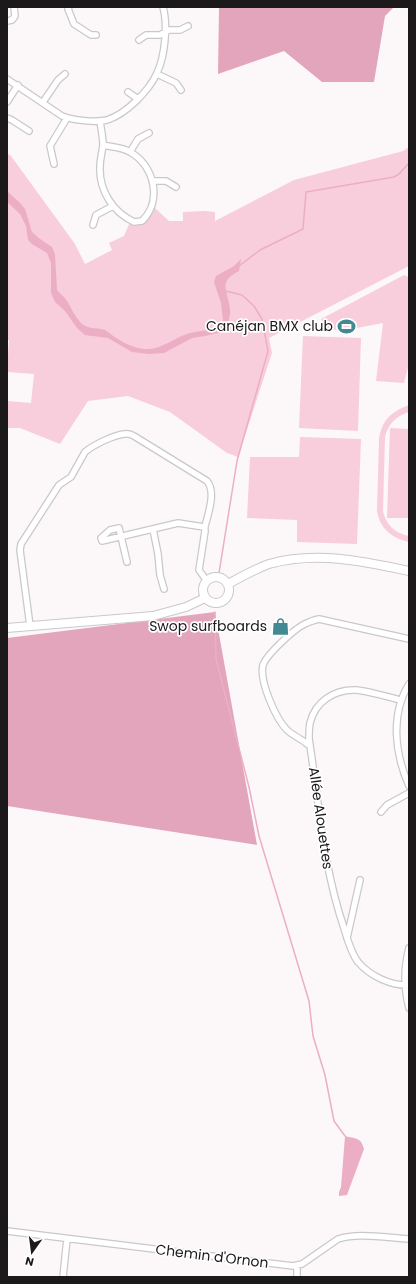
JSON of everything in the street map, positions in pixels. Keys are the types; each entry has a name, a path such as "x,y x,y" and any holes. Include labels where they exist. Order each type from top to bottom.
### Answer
{"street":[{"path":"7,21 12,20 15,16 14,7"},
{"path":"69,7 68,9 74,24 91,35 96,35"},
{"path":"7,79 67,118 76,120 100,120 112,118 138,99 157,74 163,51 165,33 163,7"},
{"path":"139,40 146,35 165,33 169,30 180,30 188,26"},
{"path":"43,102 58,80 65,74"},
{"path":"157,74 176,83 181,90"},
{"path":"7,102 18,85"},
{"path":"128,92 138,99"},
{"path":"7,118 29,131"},
{"path":"54,164 50,146 67,118"},
{"path":"100,120 103,145 100,174 105,192 113,206 131,221 138,223 148,215 153,201 153,181 150,174 143,163 130,152 103,145"},
{"path":"130,152 138,139 149,134"},
{"path":"153,181 166,181 176,187"},
{"path":"93,224 96,215 113,206"},
{"path":"30,626 20,550 21,544 59,485 71,476 85,452 107,440 124,434 131,434 207,481 211,488 204,527 205,531 199,570 207,581"},
{"path":"127,562 121,537 178,523 204,527"},
{"path":"153,529 160,575 164,589"},
{"path":"228,584 256,569 311,557 356,560 409,571"},
{"path":"218,577 228,584 229,593 220,603 212,603 203,595 203,587 210,578 218,577"},
{"path":"7,628 152,616 181,609 205,598"},
{"path":"310,746 288,731 280,721 268,695 263,672 264,665 273,651 293,631 306,623 319,619 409,639"},
{"path":"409,684 401,700 397,723 397,748 409,786"},
{"name":"Allée Alouettes","path":"401,700 356,690 339,691 325,698 316,709 310,723 309,739 322,836 338,910 347,938 357,961 373,975 396,984 407,985"},
{"path":"380,812 387,805 409,793"},
{"path":"347,938 360,880"},
{"path":"409,948 407,955 409,1008"},
{"name":"Chemin d'Ornon","path":"7,1232 297,1266"},
{"path":"297,1277 297,1266 338,1239 358,1236 409,1239"},
{"path":"63,1277 67,1239"}],"shaded area":[{"path":"219,7 394,7 385,16 374,82 322,82 284,51 218,74"},
{"path":"409,147 409,266 269,338 272,353 238,457 227,453 170,412 128,396 88,401 60,444 20,428 7,428 7,401 31,403 34,374 7,372 9,340 7,340 7,153 11,156 75,244 85,264 112,250 109,243 124,236 130,222 138,223 151,208 155,208 169,221 183,221 183,212 205,211 215,212 215,221 294,180 403,151"},
{"path":"7,191 25,209 32,232 52,247 55,254 57,290 66,300 75,316 82,324 88,327 105,330 133,347 146,349 159,347 187,334 211,329 223,321 221,303 214,282 216,276 234,266 241,259 239,271 232,275 226,283 226,292 230,312 226,331 192,338 164,353 149,354 132,352 108,338 85,335 77,328 65,311 55,302 51,293 51,263 47,253 28,240 26,226 20,214 7,202"},
{"name":"Canéjan BMX club","path":"404,275 409,277 409,364 404,383 376,381 383,323 341,331 327,329 321,319"},
{"path":"303,336 361,338 358,431 299,428"},
{"path":"409,405 409,412 396,418 390,424 385,437 383,511 386,520 392,528 399,533 409,536 409,542 397,538 388,532 381,523 377,511 380,432 385,422 392,414"},
{"path":"390,428 409,429 409,518 387,518"},
{"path":"300,437 361,439 357,544 297,542 297,520 247,518 250,457 299,457"},
{"path":"215,612 257,845 7,806 7,638"},
{"path":"345,1136 360,1140 364,1149 347,1195 339,1196 341,1187"}],"waterway":[{"path":"239,266 260,250 303,229 306,192 394,177 399,174 409,163"},
{"path":"219,573 237,461 268,351 262,319 254,306 242,295 226,291 226,293"},
{"path":"215,612 216,659 249,787 259,836 309,1001 313,1036 325,1075 334,1121 345,1136"}],"place":[{"name":"Canéjan BMX club","path":"346,326"},
{"name":"Swop surfboards","path":"280,626"}]}
